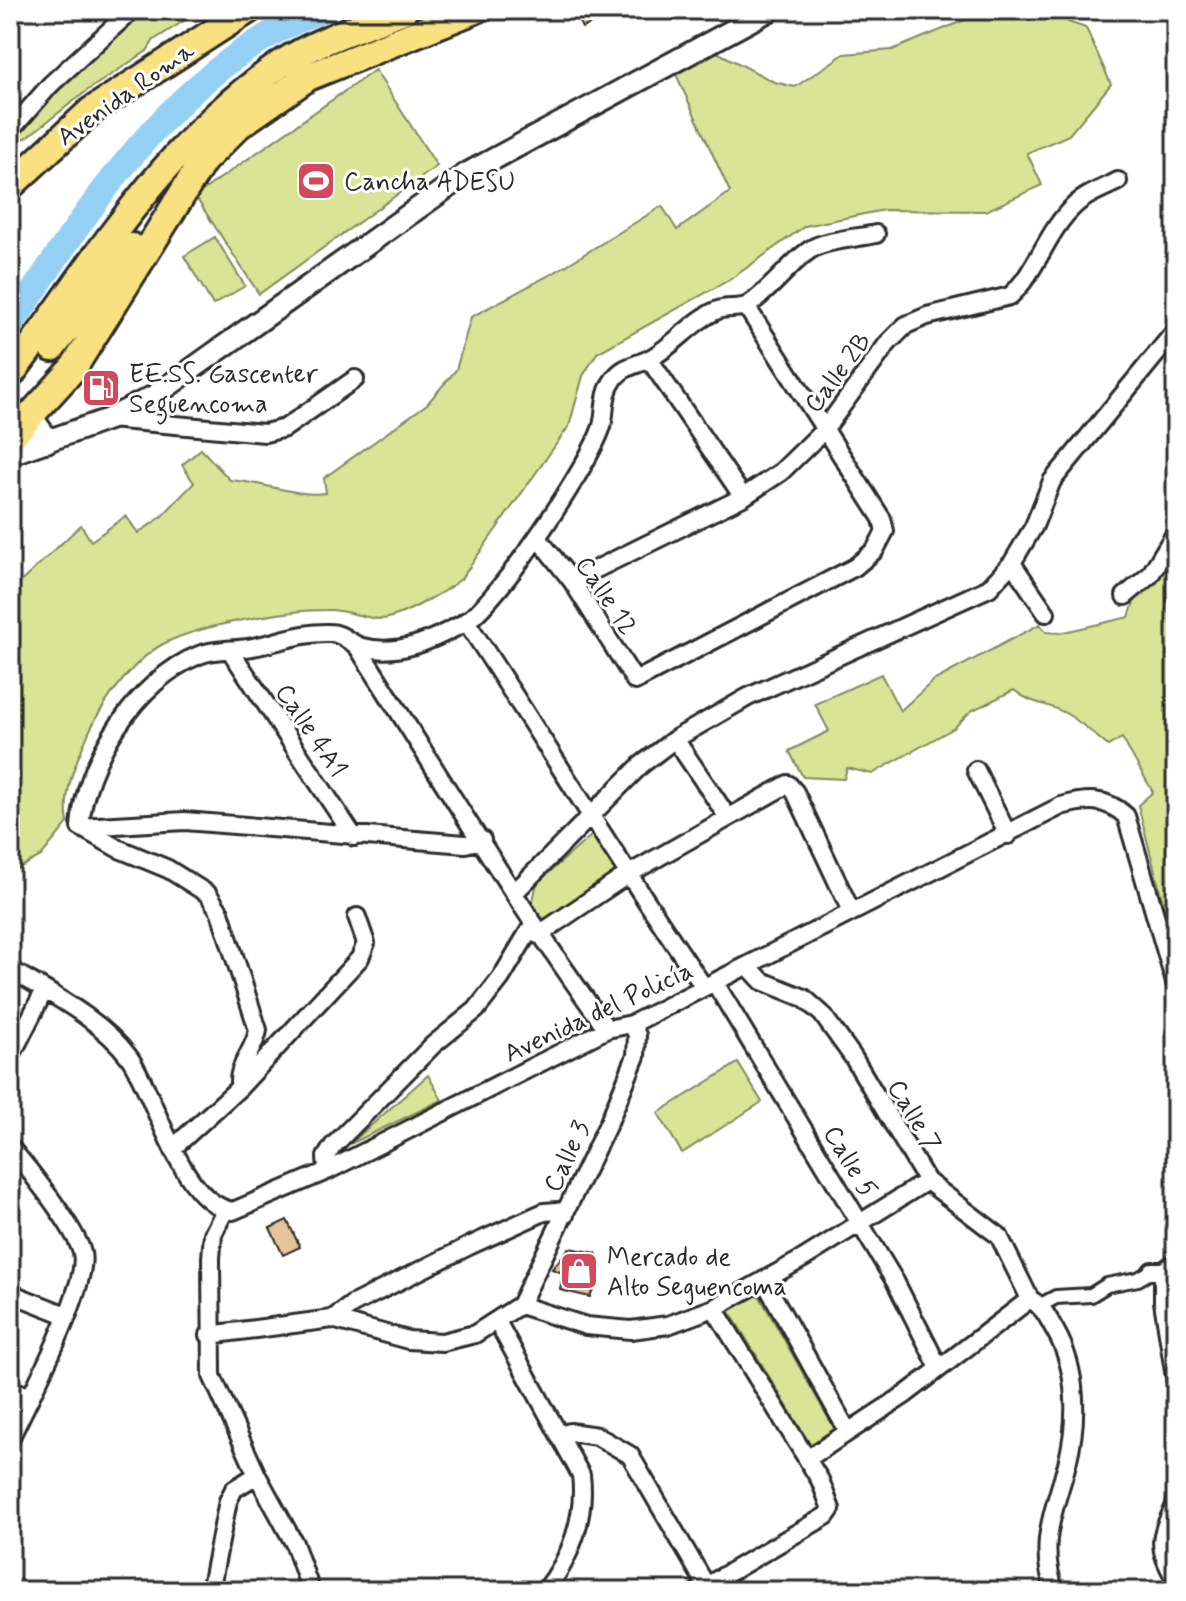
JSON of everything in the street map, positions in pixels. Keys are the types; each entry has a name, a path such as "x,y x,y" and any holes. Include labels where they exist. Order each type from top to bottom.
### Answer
{"main road":[{"name":"Avenida Roma","path":"10,160 109,84 224,10"},
{"name":"Avenida Roma","path":"10,186 91,111 248,10"},
{"path":"10,375 137,201 186,145 231,103 282,63 349,31 404,10"},
{"path":"10,397 179,185 239,125 308,77 475,10"},
{"path":"10,438 72,370 203,161"},
{"path":"35,365 146,207 166,171"},
{"path":"30,418 46,440"}],"street":[{"path":"10,131 51,84 132,10"},
{"path":"10,454 109,419 154,396 466,174 770,10"},
{"name":"Calle 2B","path":"572,581 743,497 781,472 825,429 888,343 906,325 927,316 1010,296 1021,287 1039,253 1075,204 1118,181"},
{"path":"357,646 389,652 413,647 466,621 496,592 575,478 602,427 608,390 614,378 628,366 649,359 718,310 746,306 815,246 876,234"},
{"path":"746,306 825,429"},
{"path":"514,893 591,812 641,765 675,739 748,697 989,588 1012,563 1034,526 1052,481 1176,330"},
{"path":"649,359 743,497"},
{"path":"109,419 265,433 285,428 355,379"},
{"name":"Calle 12","path":"537,537 572,581 635,681 855,567 875,550 885,531 882,519 825,429"},
{"path":"1125,596 1150,575 1176,532"},
{"path":"1012,563 1046,613"},
{"name":"Calle 5","path":"466,621 591,812 627,875 710,985 860,1224 939,1368"},
{"path":"80,827 84,797 106,748 152,685 198,655 297,635 332,632 345,636 357,646 482,840 535,930 607,1029"},
{"name":"Calle 4A1","path":"230,650 354,837"},
{"path":"675,739 727,816"},
{"path":"976,770 1008,835"},
{"path":"327,1171 326,1157 333,1146 433,1045 476,1010 535,930 727,816 788,784 795,792 851,911"},
{"name":"Avenida del Policía","path":"225,1210 243,1209 281,1189 327,1171 607,1029 632,1024 749,967 851,911 1061,806 1081,801 1114,805 1126,816 1176,986"},
{"path":"80,827 185,821 354,837 465,844 482,840"},
{"path":"80,827 197,885 220,912 258,1030 254,1049 238,1076 240,1087"},
{"path":"173,1148 240,1087 364,951 357,917"},
{"name":"Calle 7","path":"749,967 762,981 804,998 822,1014 853,1057 927,1181 999,1236 1064,1346 1074,1387 1067,1464 1055,1494 1048,1534 1048,1558 1055,1591"},
{"path":"10,969 84,1017 126,1053 173,1148 199,1187 225,1210 213,1234 209,1335 212,1376 257,1475 294,1543 311,1591"},
{"path":"10,1058 44,991"},
{"name":"Calle 3","path":"520,1305 565,1215 636,1056 637,1035 632,1024"},
{"path":"10,1147 76,1238 82,1252 81,1278 10,1439"},
{"path":"209,1335 332,1319 408,1340 442,1342 475,1334 498,1323 520,1305 586,1326 631,1330 668,1325 714,1308 860,1224 927,1181"},
{"path":"332,1319 353,1304 544,1212 558,1211 565,1215"},
{"path":"807,1459 1036,1302 1056,1297 1091,1295 1107,1285 1138,1279 1164,1268 1163,1302 1176,1384"},
{"path":"764,1280 847,1430"},
{"path":"10,1293 66,1315"},
{"path":"560,1435 570,1432 597,1436 630,1455 702,1588 826,1516 831,1509 829,1499 714,1308"},
{"path":"498,1323 581,1475 584,1498 563,1567 545,1591"},
{"path":"10,1389 30,1397"},
{"path":"210,1591 228,1501 234,1489 257,1475"},
{"path":"1176,1504 1160,1535 1160,1546 1176,1581"}],"green space":[{"path":"147,10 201,10 154,40 147,51 88,90 26,138 15,140 15,135 35,112"},
{"path":"979,10 1066,10 1068,22 1086,28 1111,84 1069,135 1027,153 1042,185 986,211 884,210 805,226 731,279 597,353 583,376 569,426 461,579 422,604 388,618 333,610 289,613 200,630 154,650 122,681 90,730 69,787 68,823 41,856 10,873 10,592 81,525 91,541 126,516 138,533 160,518 194,483 182,465 201,449 230,480 303,493 326,493 324,478 427,404 456,370 471,317 557,271 662,206 677,230 730,192 674,70 713,50 774,82 795,87 844,54 892,50 980,14"},
{"name":"Cancha ADESU","path":"375,70 437,166 259,294 195,196"},
{"path":"215,237 245,286 213,305 184,256"},
{"path":"1176,534 1176,953 1138,805 1153,792 1122,738 1108,746 1067,714 1014,690 971,711 954,728 872,774 847,768 844,779 803,777 789,751 829,731 815,704 881,674 900,711 933,681 1040,624 1046,632 1060,633 1129,617 1139,588"},
{"path":"592,835 619,876 546,924 531,909 537,883"},
{"path":"738,1063 762,1102 682,1153 658,1113"},
{"path":"428,1075 442,1100 350,1144"},
{"path":"755,1294 760,1297 835,1430 819,1446 810,1444 730,1312 733,1306"}],"building":[{"path":"573,10 621,10 582,28"},
{"path":"287,1220 300,1247 283,1255 270,1228"},
{"name":"Mercado de Alto Seguencoma","path":"569,1248 596,1253 601,1267 590,1297 560,1290 563,1273 552,1269"}],"waterway":[{"path":"10,326 106,187 181,102 223,65 270,34 321,10"}],"place":[{"name":"Cancha ADESU","path":"316,181"},
{"name":"EE.SS. Gascenter Seguencoma","path":"101,388"},
{"name":"Mercado de Alto Seguencoma","path":"579,1271"}]}
